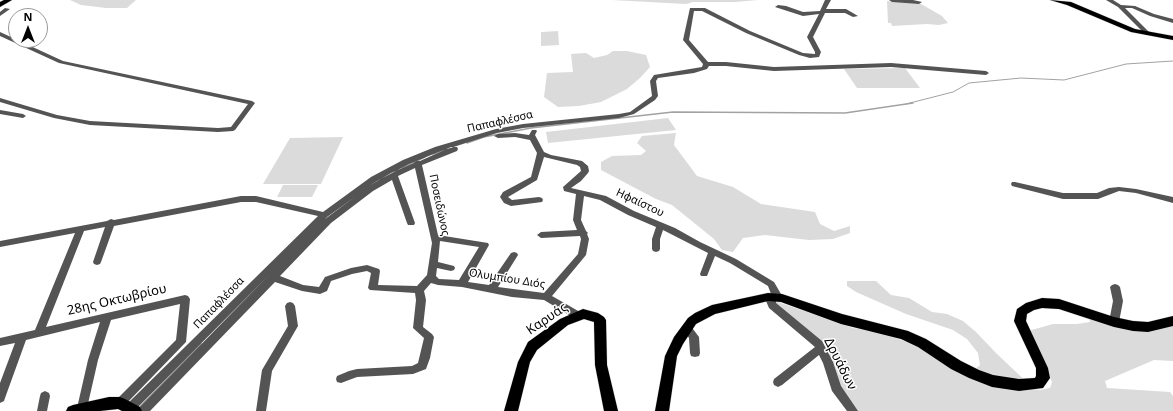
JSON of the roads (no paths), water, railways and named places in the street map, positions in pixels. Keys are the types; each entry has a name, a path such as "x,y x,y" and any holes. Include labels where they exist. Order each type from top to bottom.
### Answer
{"highway":[{"path":"0,5 9,0"}],"main road":[{"path":"1053,0 1069,3 1124,28 1173,38"},
{"path":"662,411 671,356 674,347 686,328 697,317 712,310 763,298 782,298 841,319 904,335 922,343 956,365 974,374 992,381 1019,385 1038,384 1044,377 1040,364 1020,321 1020,314 1026,308 1039,304 1056,304 1114,322 1143,327 1173,321"},
{"name":"Καρυάς","path":"511,411 524,362 532,346 564,322 577,315 589,314 600,320 601,364 611,411"},
{"path":"77,410 103,403 131,409"}],"street":[{"path":"828,0 810,37 819,53 817,56 801,54 748,32 703,8 692,9 686,40 706,64 726,64 774,69 891,65 986,73"},
{"path":"892,0 919,2"},
{"path":"1109,0 1120,6 1148,34"},
{"path":"1120,6 1133,7 1152,15 1173,21"},
{"path":"778,7 786,8 799,13 846,11 855,16"},
{"path":"0,14 7,9"},
{"path":"0,34 61,62 252,103 233,129 218,130 90,123 56,117 0,100"},
{"name":"Παπαφλέσσα","path":"131,409 267,269 324,215 374,179 406,162 438,149 496,132 529,131 632,113 653,99 655,96 653,81 656,76 697,71 705,68 706,64"},
{"path":"0,112 23,116"},
{"path":"131,409 272,277 328,221 394,174 452,150 498,136 515,135 529,131 541,153 549,157 579,163 584,166 585,171 582,175 567,187 567,189 580,193 577,220 584,233 585,239 582,255 580,260 546,297"},
{"path":"539,200 511,203 504,197 506,194 534,178 541,153"},
{"name":"Ποσειδώνος","path":"418,163 436,243 431,276"},
{"path":"394,174 411,223"},
{"path":"1015,184 1063,196 1098,196 1112,190 1119,189 1136,191 1173,200"},
{"name":"Ηφαίστου","path":"580,193 603,198 631,213 661,225 737,263 773,286 776,292 773,298"},
{"path":"0,244 111,222 247,199 256,199 324,215"},
{"path":"97,262 111,222"},
{"path":"656,249 656,239 661,225"},
{"path":"38,334 81,228"},
{"path":"541,235 584,233"},
{"path":"435,237 485,245 462,284"},
{"path":"704,274 713,251"},
{"path":"492,289 514,255"},
{"path":"433,264 451,268"},
{"path":"272,277 302,288 320,291 324,289 328,279 351,271 367,268 376,271 373,288 419,290"},
{"path":"419,290 431,276"},
{"name":"Ολυμπίου Διός","path":"431,276 438,282 462,284 512,293 546,297 577,315"},
{"path":"1114,322 1118,301 1115,286"},
{"path":"341,379 354,374 413,370 422,366 426,358 429,337 418,328 421,300 419,290"},
{"name":"Δρυάδων","path":"773,298 771,302 772,305 809,336 820,349 828,362 836,388 853,411"},
{"name":"28ης Οκτωβρίου","path":"0,342 185,299 181,342 131,409"},
{"path":"261,411 267,370 293,326 290,306"},
{"path":"77,410 107,317"},
{"path":"686,328 694,337 695,353"},
{"path":"0,398 22,337"},
{"path":"778,382 820,349"},
{"path":"42,411 45,396"}],"waterway":[{"path":"906,104 953,92 969,83 1021,78 1064,80 1126,64 1173,61"},
{"path":"467,143 484,137 531,128 673,112 845,113 913,103"},
{"path":"433,154 446,149"},
{"path":"402,168 425,157"},
{"path":"140,407 201,344"}]}
